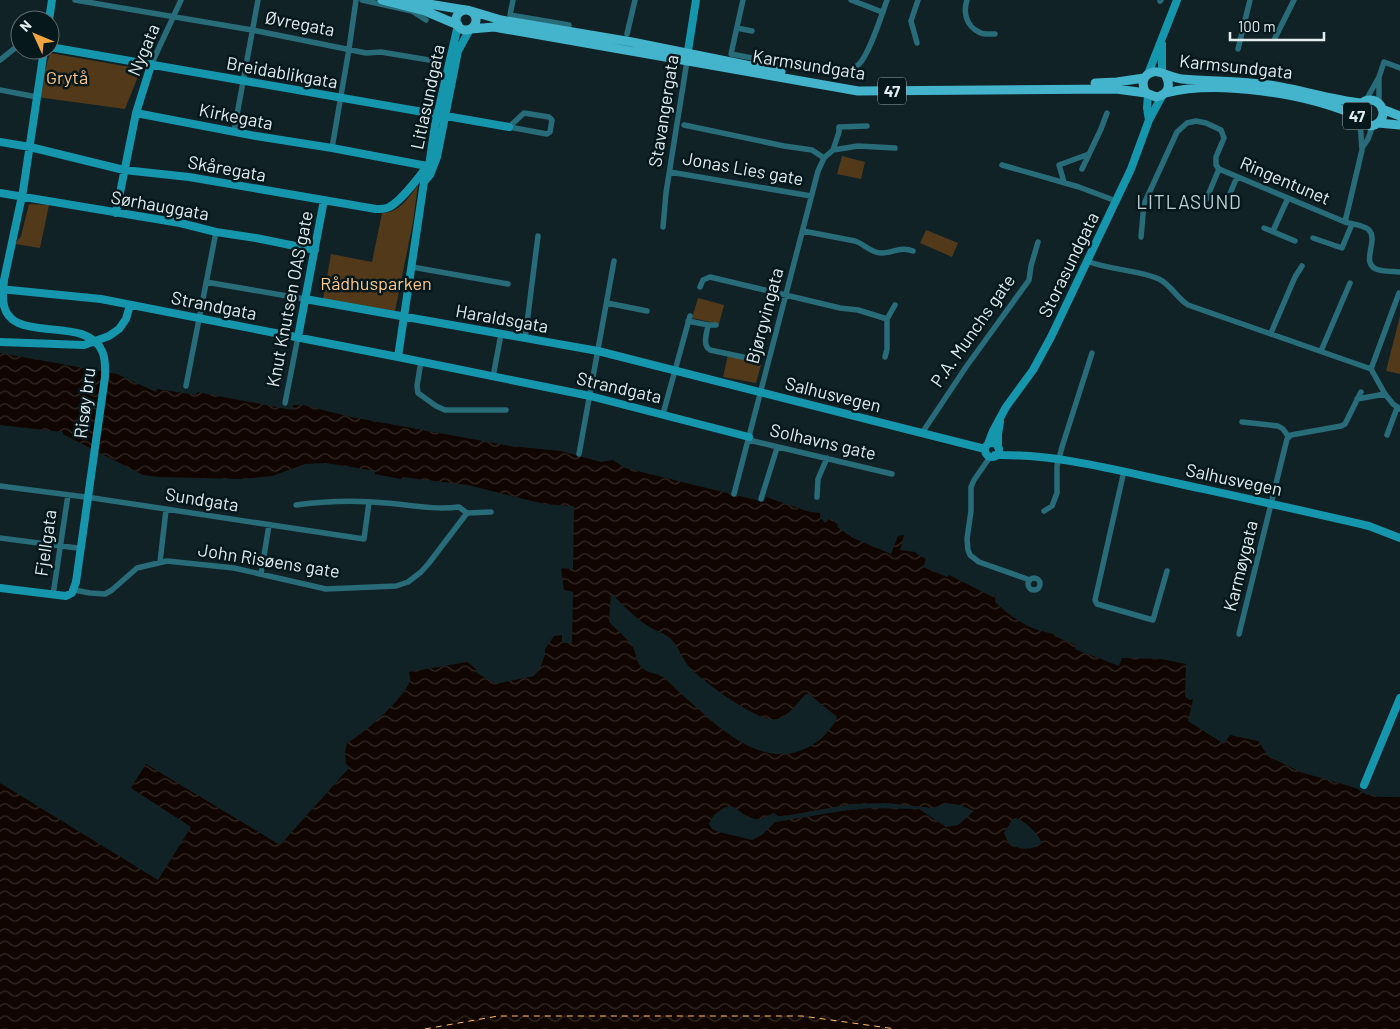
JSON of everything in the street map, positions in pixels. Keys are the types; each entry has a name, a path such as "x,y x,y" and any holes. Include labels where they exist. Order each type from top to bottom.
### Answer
{"main road":[{"name":"47","path":"382,0 396,2 424,11 458,25 463,30 471,29"},
{"name":"Karmsundgata","path":"405,0 468,10 501,20 632,42 687,57 858,91 1108,89 1147,94"},
{"path":"458,25 456,21 458,14 468,10 474,13 476,20 471,29"},
{"name":"Karmsundgata","path":"471,29 494,26 864,86 1096,83 1117,82 1146,76"},
{"name":"47","path":"1146,76 1156,71 1164,74"},
{"name":"Karmsundgata","path":"1164,74 1179,79 1231,80 1263,84 1363,102"},
{"path":"1164,74 1169,84 1164,94"},
{"path":"1146,76 1143,86 1147,94"},
{"name":"Karmsundgata","path":"1164,94 1194,87 1263,91 1340,109 1358,119"},
{"name":"47","path":"1147,94 1156,97 1164,94"},
{"name":"47","path":"1400,116 1381,107 1373,100 1363,102 1357,109 1358,119 1366,126 1376,124 1400,125"},
{"name":"47","path":"1376,124 1382,118 1381,107"}],"street":[{"name":"Øvregata","path":"75,0 252,30 349,50 370,53 381,52 429,60"},
{"name":"Nygata","path":"116,213 136,114 151,65 181,0"},
{"path":"234,131 258,0"},
{"path":"332,148 356,0"},
{"path":"362,0 412,11 426,20"},
{"path":"513,0 510,15 569,25"},
{"path":"627,34 634,0"},
{"name":"Stavangergata","path":"664,227 666,194 696,0"},
{"path":"743,0 731,54 836,74 857,66 862,62 870,47 886,0"},
{"path":"851,0 882,12"},
{"path":"916,43 911,21 918,0"},
{"path":"967,0 965,16 970,25 979,33 995,34"},
{"path":"1146,76 1177,0"},
{"path":"1238,49 1250,0"},
{"path":"1275,38 1294,0"},
{"name":"Litlasundgata","path":"424,182 434,163 458,25"},
{"path":"737,28 752,31"},
{"name":"Litlasundgata","path":"398,357 427,165 458,51 471,29"},
{"path":"1162,40 1164,74"},
{"name":"Breidablikgata","path":"60,49 547,134 550,132 552,120 549,117 524,113 509,127"},
{"path":"0,60 10,52"},
{"path":"2,292 22,197 43,60"},
{"path":"1363,102 1379,77 1384,62 1400,68"},
{"path":"1379,77 1381,107"},
{"path":"0,90 37,97"},
{"name":"Storasundgata","path":"1147,94 1149,120"},
{"name":"Storasundgata","path":"986,446 992,431 1041,356 1138,154 1149,120 1164,94"},
{"path":"1082,169 1102,129 1107,112"},
{"name":"Kirkegata","path":"136,114 427,165"},
{"name":"Ringentunet","path":"1345,222 1359,168 1362,148 1358,119"},
{"path":"1141,237 1144,204 1177,132 1187,123 1196,121 1206,123 1221,130 1224,138 1216,157 1217,167 1206,200"},
{"name":"Ringentunet","path":"1362,148 1376,124"},
{"path":"684,125 812,150 824,158"},
{"path":"867,126 839,127 833,150 858,146 895,148"},
{"name":"Skåregata","path":"0,142 30,147 124,170 189,177 376,209 388,208 395,203 427,165"},
{"name":"Litlasundgata","path":"427,165 437,148"},
{"name":"Bjørgvingata","path":"734,494 818,171 824,158 833,150"},
{"path":"1064,182 1059,165 1089,154"},
{"path":"1002,165 1064,182 1116,201"},
{"name":"Ringentunet","path":"1217,167 1345,222 1364,227 1372,235 1369,260 1372,266 1376,269 1400,272"},
{"name":"Jonas Lies gate","path":"670,172 811,196"},
{"path":"1226,203 1237,176"},
{"name":"Sørhauggata","path":"0,193 180,223 216,232 314,250"},
{"path":"1273,231 1288,198"},
{"name":"Knut Knutsen OAS gate","path":"285,403 324,200"},
{"path":"1312,238 1342,248 1352,224"},
{"path":"1264,228 1295,241"},
{"path":"803,231 856,241 874,252 881,253 904,249 913,251"},
{"path":"186,386 216,232"},
{"path":"525,339 538,236"},
{"name":"P.A. Munchs gate","path":"922,433 966,367 1029,280 1038,242"},
{"path":"579,454 614,261"},
{"path":"1087,261 1097,266 1160,280 1188,305 1371,369 1385,394 1399,408 1387,435"},
{"path":"1271,333 1302,266"},
{"path":"412,267 508,284"},
{"path":"700,287 703,280 710,277 840,308 858,310 887,319"},
{"name":"Haraldsgata","path":"206,282 598,351 760,392"},
{"path":"1320,351 1350,283"},
{"name":"Strandgata","path":"2,292 89,297 298,337 590,396 749,438"},
{"name":"Risøy bru","path":"2,292 7,313 14,322 26,326 68,331 88,336 98,344 104,358 104,378 75,586"},
{"path":"1371,369 1399,293"},
{"path":"607,303 648,311"},
{"path":"0,342 84,345 109,336 118,329 126,319 130,305"},
{"path":"885,357 887,349 887,319 895,305"},
{"path":"663,414 689,318 708,325 716,325"},
{"path":"708,325 706,348 752,360"},
{"path":"493,376 501,334"},
{"path":"1044,511 1052,506 1057,493 1059,458 1092,353"},
{"path":"421,362 417,386 418,392 436,406 445,410 506,410"},
{"name":"Salhusvegen","path":"760,392 922,433 986,446 993,443 995,452 1059,458 1124,471 1369,526 1400,538"},
{"path":"1242,422 1278,426 1288,436 1341,426 1348,421 1360,392"},
{"path":"1357,400 1385,394"},
{"name":"Storasundgata","path":"995,452 1002,416"},
{"name":"Karmøygata","path":"1239,634 1288,436"},
{"name":"Solhavns gate","path":"749,438 777,448 892,474"},
{"path":"986,446 986,453 995,452"},
{"path":"761,500 777,448"},
{"path":"995,452 971,487 971,511 967,539 968,550 970,555 979,562 1030,580"},
{"path":"817,497 818,479 827,458"},
{"path":"1124,471 1095,600 1101,606 1153,620 1167,571"},
{"name":"Sundgata","path":"0,486 364,538 369,502"},
{"name":"Fjellgata","path":"54,595 68,495"},
{"path":"296,504 330,501 369,502 443,509 459,507 466,513 491,512"},
{"path":"160,562 166,510"},
{"name":"John Risøens gate","path":"75,586 90,593 105,594 138,568 160,562 192,563 261,574 326,589 396,586 408,582 421,572 466,513"},
{"path":"261,574 269,525"},
{"path":"0,538 77,548"},
{"path":"0,588 68,596 75,586"},
{"path":"1364,785 1400,698"}],"green space":[{"name":"Grytå","path":"60,55 141,69 125,109 37,97 48,60 60,60"},
{"path":"842,156 865,162 861,179 837,174"},
{"name":"Rådhusparken","path":"418,185 413,222 395,311 323,299 331,254 372,262 382,213 399,208"},
{"path":"29,204 49,205 40,248 15,244 21,236"},
{"path":"926,230 958,243 952,257 920,243"},
{"path":"698,298 724,305 719,324 692,318"},
{"path":"1400,316 1400,374 1386,371"},
{"path":"728,355 761,365 756,383 723,377"}],"water":[{"path":"0,353 117,374 156,392 157,389 196,395 197,392 292,410 293,405 303,405 351,417 510,446 561,451 601,462 613,460 625,468 764,502 766,497 810,512 820,513 820,517 825,523 830,518 838,525 837,527 853,538 891,554 898,536 904,535 900,550 915,552 926,559 923,567 947,577 949,575 993,597 996,593 995,602 1015,619 1038,630 1055,634 1054,636 1076,645 1075,649 1119,666 1122,658 1161,659 1186,664 1185,697 1190,700 1193,699 1188,721 1224,744 1230,735 1258,741 1268,756 1300,772 1356,788 1365,794 1381,797 1400,797 1400,1029 0,1029 0,783 158,880 191,827 131,788 146,764 280,845 350,767 346,764 345,752 347,743 372,725 399,698 410,682 409,672 467,662 475,668 477,673 496,684 534,676 540,668 545,655 545,649 554,636 562,635 562,643 572,643 573,592 564,590 561,568 573,569 574,506 544,504 468,485 402,477 401,479 375,474 375,471 326,463 305,464 272,476 240,479 143,475 63,434 63,432 0,425","holes":["611,593 643,622 671,639 690,668 718,691 745,708 769,719 777,719 793,709 806,694 809,694 837,717 836,721 821,739 798,751 779,754 760,751 742,742 724,731 663,677 640,666 633,647 609,622","887,803 932,808 947,803 960,805 974,811 958,825 946,827 919,809 870,808 842,811 775,822 762,835 752,840 719,832 712,829 709,824 715,814 729,806 750,818 758,819 774,813 778,816 784,816 852,804","1015,818 1019,819 1027,824 1042,843 1026,849 1009,844 1004,833"]}],"ferry route":[{"path":"425,1029 498,1016 802,1016 896,1029"}],"district":[{"name":"LITLASUND","path":"1189,202"}]}
